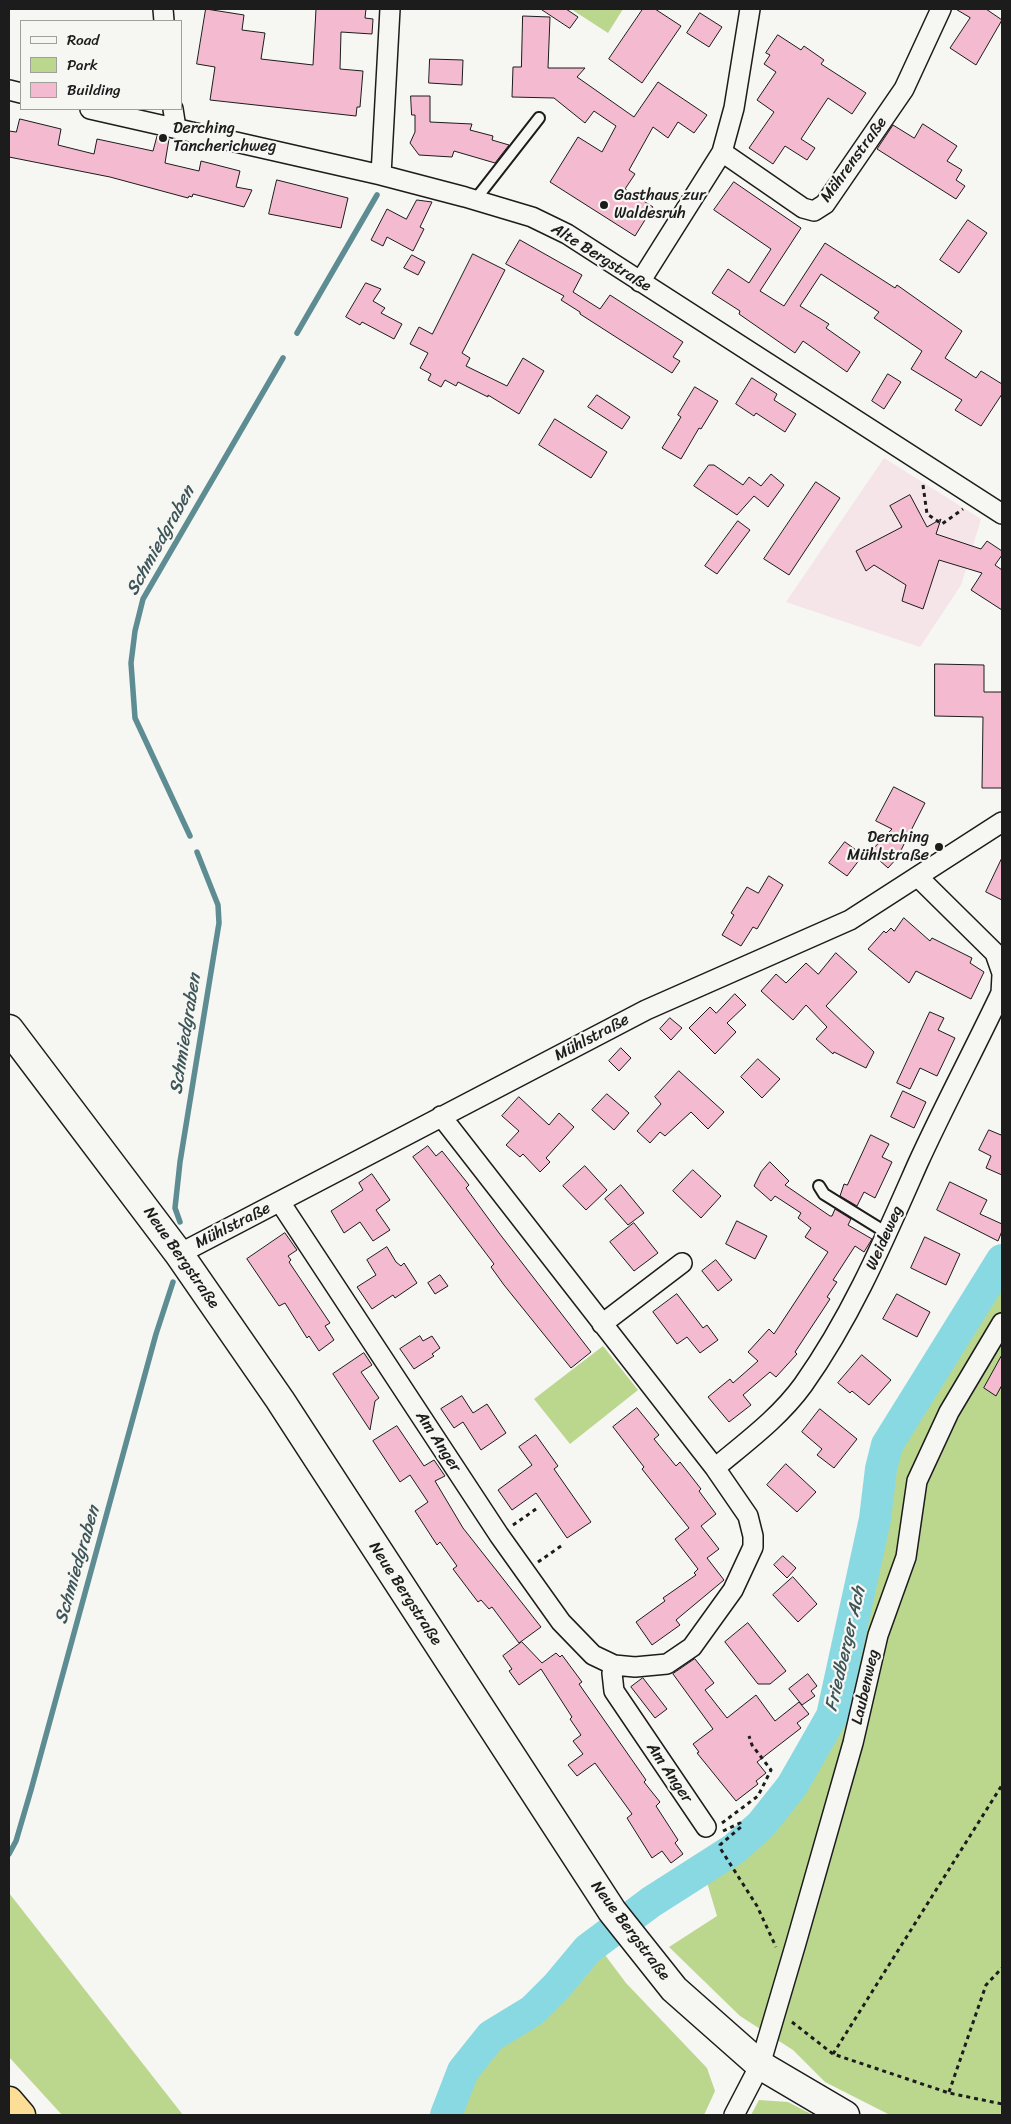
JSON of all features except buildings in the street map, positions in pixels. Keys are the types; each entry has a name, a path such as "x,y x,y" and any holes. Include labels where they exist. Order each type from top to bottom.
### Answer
{"highway":[{"path":"9,2101 21,2115"}],"main road":[{"name":"Neue Bergstraße","path":"9,1029 179,1254 280,1400 612,1911 635,1941 674,1989 760,2065 845,2115"}],"street":[{"path":"381,175 390,9"},
{"path":"640,282 722,152 734,108 750,9"},
{"name":"Mährenstraße","path":"722,152 803,208 814,211 825,204 904,90 941,9"},
{"name":"Alte Bergstraße","path":"95,110 381,175 532,217 567,234 1002,514"},
{"path":"174,110 176,128"},
{"name":"Mühlstraße","path":"179,1254 646,1010 850,920 1002,822"},
{"name":"Weideweg","path":"715,1468 773,1420 803,1384 856,1299 919,1161 1002,993 1002,974 995,953 918,876"},
{"name":"Am Anger","path":"280,1202 499,1535 576,1640 593,1655 614,1665 652,1666 667,1664 680,1657 702,1634 733,1590 753,1547 754,1536 748,1516 715,1468 441,1116"},
{"path":"602,1324 682,1263"},
{"name":"Laubenweg","path":"734,2115 760,2065 777,2008 852,1743 878,1635 906,1556 917,1481 949,1412 1002,1323"},
{"name":"Am Anger","path":"614,1665 612,1673 614,1691 708,1830"}],"lane":[{"path":"475,200 539,118"},
{"path":"819,1186 824,1194 887,1234"}],"path":[{"path":"932,469 923,483 927,514 942,524 978,498"},
{"path":"499,1535 539,1507"},
{"path":"525,1572 564,1544"},
{"path":"749,1736 752,1746 771,1770 758,1796 708,1830 715,1834 740,1823 742,1826 720,1845 720,1848 757,1906 776,1946 777,1954"},
{"path":"833,2054 1002,1785"},
{"path":"949,2092 986,1985 1002,1968"},
{"path":"777,2008 805,2034 833,2054 949,2092 1002,2104"}],"shaded area":[{"path":"884,458 981,519 961,585 920,647 786,602"}],"green space":[{"path":"571,9 623,9 608,33"},
{"path":"1002,1264 1002,2115 890,2115 825,2082 793,2050 740,2016 669,1947 717,1916 706,1879 749,1850 774,1825 801,1787 841,1716 896,1447"},
{"path":"603,1346 638,1390 570,1444 534,1399"},
{"path":"9,1893 183,2115 62,2115 9,2057"},
{"path":"599,1947 626,1983 707,2068 715,2091 704,2115 457,2115 471,2077 487,2051 499,2040 548,2012"},
{"path":"759,2100 788,2102 813,2115 751,2115"}],"waterway":[{"name":"Schmiedgraben","path":"297,333 377,195"},
{"name":"Schmiedgraben","path":"190,836 135,718 131,663 135,631 143,599 283,358"},
{"name":"Schmiedgraben","path":"180,1222 175,1208 180,1162 219,923 218,905 197,852"},
{"name":"Friedberger Ach","path":"446,2115 463,2071 491,2036 532,2011 557,1986 588,1949 651,1902 734,1849 761,1825 792,1786 832,1716 875,1519 881,1469 887,1445 1002,1260"},
{"name":"Schmiedgraben","path":"9,1854 16,1841 31,1790 156,1334 173,1282"}],"place":[{"name":"Derching Tancherichweg","path":"163,138"},
{"name":"Gasthaus zur Waldesruh","path":"604,205"},
{"name":"Derching Mühlstraße","path":"939,847"}]}
